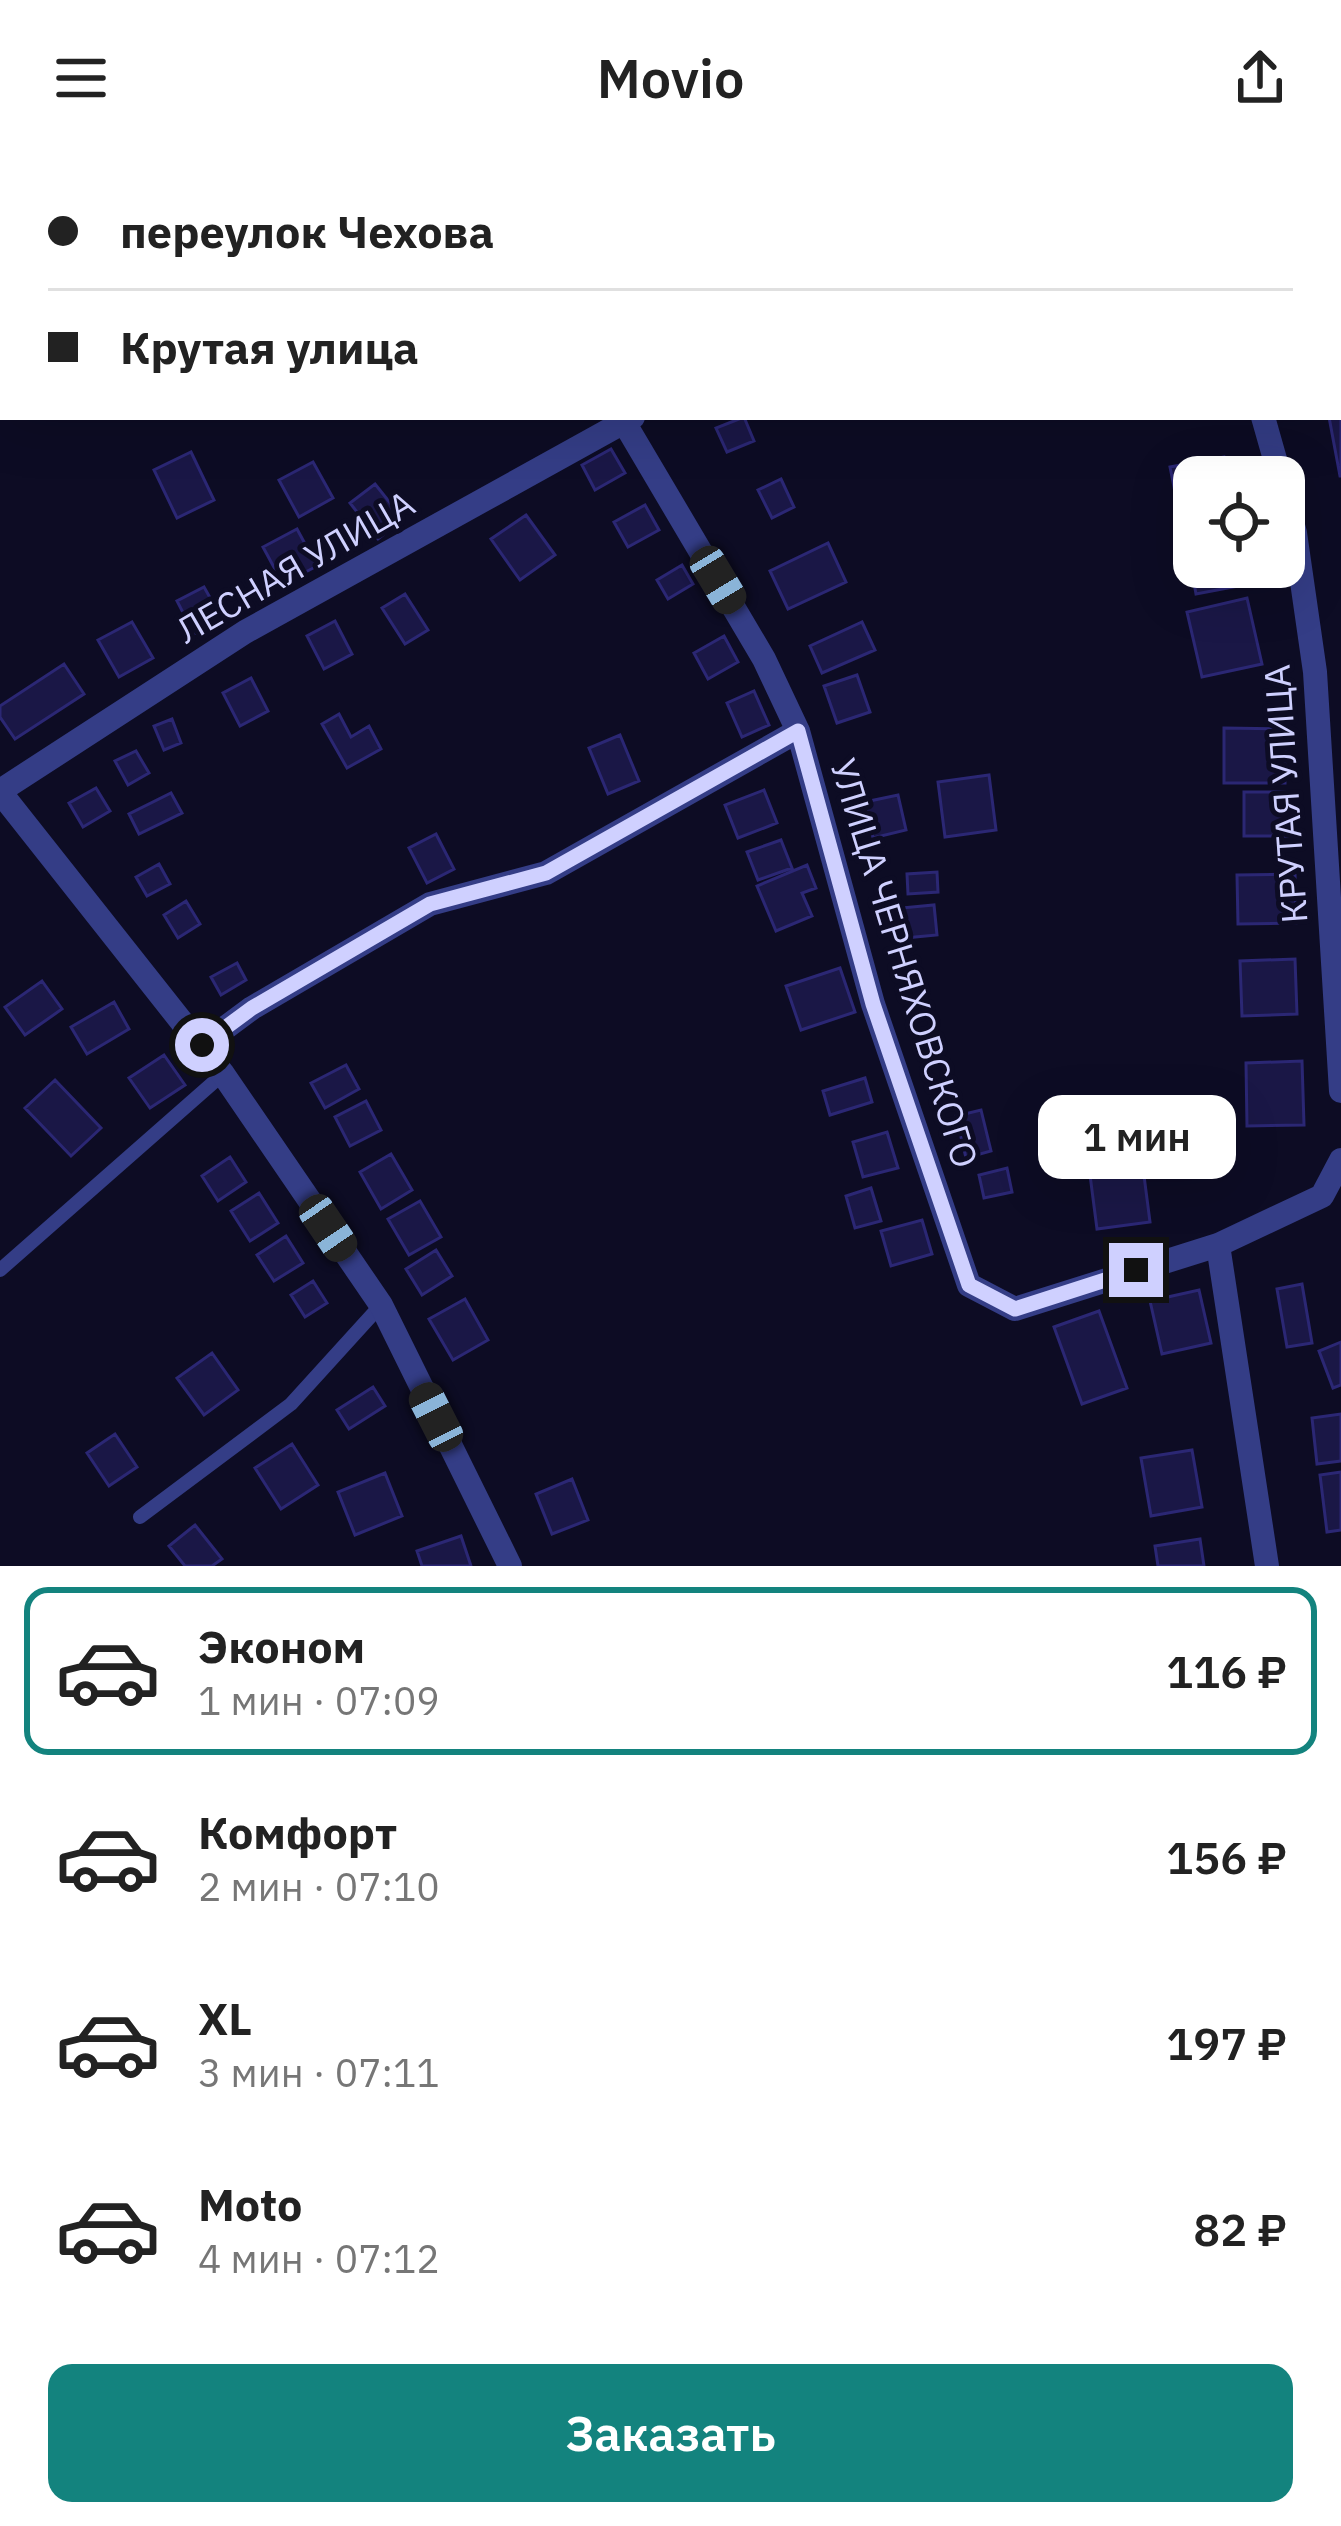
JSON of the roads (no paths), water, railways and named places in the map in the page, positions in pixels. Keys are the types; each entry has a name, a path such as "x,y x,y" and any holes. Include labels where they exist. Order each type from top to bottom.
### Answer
{"street":[{"name":"ЛЕСНАЯ УЛИЦА","path":"0,791 245,632 622,420"},
{"name":"УЛИЦА ЧЕРНЯХОВСКОГО","path":"627,420 764,658 798,731 873,1004 969,1285 1015,1309 1218,1245"},
{"path":"1264,420 1274,456"},
{"name":"КРУТАЯ УЛИЦА","path":"1303,588 1315,672 1341,1091"},
{"path":"202,1045 252,1008 430,904 546,873 798,731"},
{"path":"0,791 202,1045 381,1305 510,1566"},
{"path":"1267,1566 1218,1245 1322,1196 1341,1160"}],"lane":[{"path":"0,1270 223,1074"},
{"path":"140,1517 291,1404 381,1305"}]}
